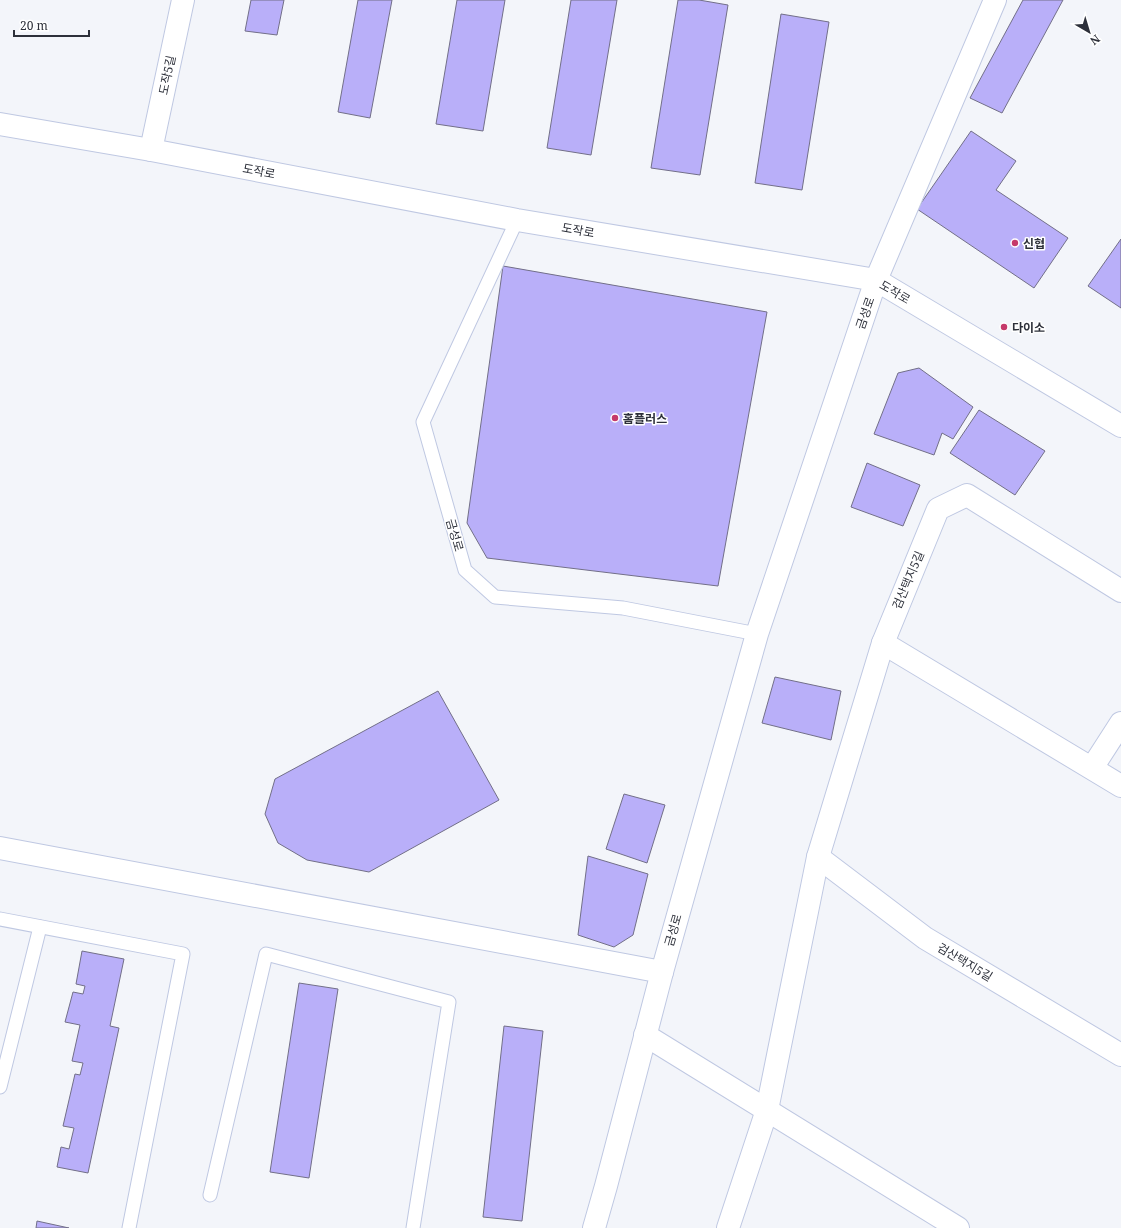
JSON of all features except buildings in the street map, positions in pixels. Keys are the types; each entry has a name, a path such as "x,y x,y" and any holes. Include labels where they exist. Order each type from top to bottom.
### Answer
{"street":[{"name":"도작5길","path":"151,150 183,0"},
{"name":"금성로","path":"594,1228 662,972 757,634 876,280 995,0"},
{"name":"도작로","path":"0,124 151,150 517,220 876,280 1121,426"},
{"name":"검산택지5길","path":"728,1228 767,1110 818,857 882,643 938,509 967,495 1121,591"},
{"path":"882,643 1121,786"},
{"path":"1092,768 1121,723"},
{"path":"0,848 662,972"},
{"name":"검산택지5길","path":"818,857 925,938 1121,1055"},
{"path":"645,1035 958,1228"}],"lane":[{"name":"금성로","path":"517,220 423,422 465,570 495,596 623,608 757,634"},
{"path":"0,918 184,954 129,1228"},
{"path":"0,1087 40,927"},
{"path":"210,1195 266,954 449,1002 413,1228"}],"place":[{"name":"신협","path":"1015,243"},
{"name":"다이소","path":"1004,327"},
{"name":"홈플러스","path":"615,418"}]}
